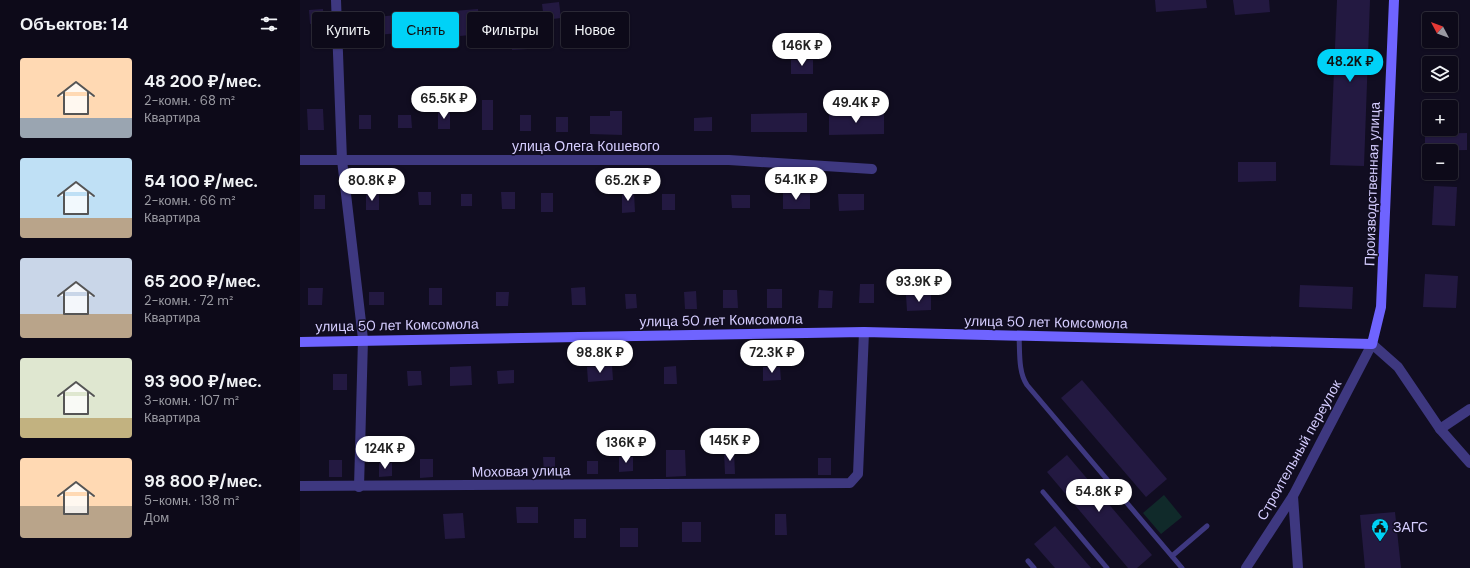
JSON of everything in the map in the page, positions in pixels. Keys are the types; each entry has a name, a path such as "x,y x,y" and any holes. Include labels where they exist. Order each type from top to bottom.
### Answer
{"street":[{"path":"336,0 342,160 363,339 359,487"},
{"name":"Производственная улица","path":"1372,344 1381,307 1394,0"},
{"name":"улица Олега Кошевого","path":"300,160 729,160 872,169"},
{"name":"улица 50 лет Комсомола","path":"300,342 363,339 864,332 1372,344"},
{"name":"Моховая улица","path":"300,486 359,487 624,483 850,484 858,474 864,332"},
{"path":"1372,344 1398,366 1440,429 1470,463"},
{"name":"Строительный переулок","path":"1246,568 1293,496 1372,344"},
{"path":"1440,429 1470,409"},
{"path":"1293,496 1298,568"}],"lane":[{"path":"1019,336 1023,379 1027,385 1182,568"},
{"path":"1043,492 1107,568"},
{"path":"1172,556 1207,526"},
{"path":"1028,561 1034,568"}],"green space":[{"path":"1164,495 1182,517 1161,534 1143,513"}],"building":[{"path":"1155,0 1206,0 1207,8 1156,12"},
{"path":"1233,0 1269,0 1270,12 1235,15"},
{"path":"1337,0 1370,0 1364,166 1330,165"},
{"path":"559,2 561,18 553,19 553,12 543,12 542,4"},
{"path":"323,9 323,12 312,12 312,24 310,24 309,10"},
{"path":"478,9 478,12 467,12 467,35 460,36 459,12 441,12"},
{"path":"392,15 392,34 384,34 384,16"},
{"path":"512,48 528,48 528,49 512,50"},
{"path":"791,60 813,60 813,74 791,74"},
{"path":"482,100 493,100 493,130 482,130"},
{"path":"307,109 323,109 324,130 308,130"},
{"path":"610,111 622,111 622,135 590,134 590,116 610,116"},
{"path":"438,112 450,112 450,129 438,129"},
{"path":"807,113 807,132 751,132 751,114"},
{"path":"884,114 884,134 829,135 829,115"},
{"path":"359,115 371,115 371,129 359,129"},
{"path":"398,115 411,115 412,128 398,128"},
{"path":"520,115 531,115 531,131 520,131"},
{"path":"556,117 568,117 568,132 556,132"},
{"path":"712,117 712,131 694,131 694,118"},
{"path":"1458,133 1467,133 1467,150 1458,150 1458,144 1425,144 1425,136 1458,136"},
{"path":"1238,162 1276,162 1276,181 1238,182"},
{"path":"1434,186 1457,187 1455,226 1432,225"},
{"path":"418,192 431,192 431,205 419,205"},
{"path":"501,192 515,192 515,209 502,209"},
{"path":"622,192 634,192 635,212 622,213"},
{"path":"366,193 379,193 379,210 366,210"},
{"path":"541,193 553,193 553,212 541,212"},
{"path":"783,193 810,193 810,209 783,209"},
{"path":"461,194 472,194 472,206 461,206"},
{"path":"662,194 675,194 675,210 662,210"},
{"path":"838,194 864,194 864,210 839,211"},
{"path":"314,195 325,195 325,209 314,209"},
{"path":"731,195 750,195 750,208 732,208"},
{"path":"1425,274 1458,276 1456,308 1423,307"},
{"path":"860,284 874,284 874,303 859,303"},
{"path":"1300,285 1353,287 1352,309 1299,307"},
{"path":"585,287 586,305 572,305 571,288"},
{"path":"308,288 323,288 322,305 308,305"},
{"path":"429,288 442,288 442,305 429,305"},
{"path":"767,289 782,289 782,308 767,308"},
{"path":"723,290 737,290 738,308 723,308"},
{"path":"819,290 833,291 832,308 818,308"},
{"path":"696,291 697,309 685,309 684,292"},
{"path":"369,292 384,292 384,305 369,305"},
{"path":"496,292 509,292 508,306 496,306"},
{"path":"625,294 636,294 637,308 626,309"},
{"path":"906,295 931,295 931,310 907,311"},
{"path":"612,365 613,380 588,382 587,367"},
{"path":"471,366 472,385 450,386 450,367"},
{"path":"676,366 677,384 664,384 664,367"},
{"path":"763,367 780,367 781,380 763,381"},
{"path":"514,370 514,383 498,384 497,371"},
{"path":"407,371 421,371 422,385 408,386"},
{"path":"333,374 347,374 347,390 333,390"},
{"path":"1082,380 1167,479 1146,497 1061,398"},
{"path":"666,450 685,450 686,476 666,477"},
{"path":"724,451 734,451 735,474 725,474"},
{"path":"1067,455 1152,555 1137,568 1128,568 1047,472"},
{"path":"543,457 555,457 555,474 544,474"},
{"path":"619,457 633,457 633,471 619,472"},
{"path":"818,458 831,458 831,475 818,475"},
{"path":"420,459 433,459 433,477 420,478"},
{"path":"329,460 342,460 342,477 329,477"},
{"path":"587,461 598,461 598,474 587,474"},
{"path":"379,463 392,463 392,476 379,477"},
{"path":"516,507 538,507 538,523 517,523"},
{"name":"ЗАГС","path":"1395,512 1401,568 1365,568 1360,515"},
{"path":"463,513 465,538 445,539 443,514"},
{"path":"775,514 786,514 787,535 775,535"},
{"path":"574,519 586,519 586,538 574,538"},
{"path":"682,522 701,522 701,542 682,542"},
{"path":"1055,526 1091,568 1055,568 1034,544"},
{"path":"620,528 638,528 638,547 620,547"}],"place":[{"name":"ЗАГС","path":"1380,542"}]}
